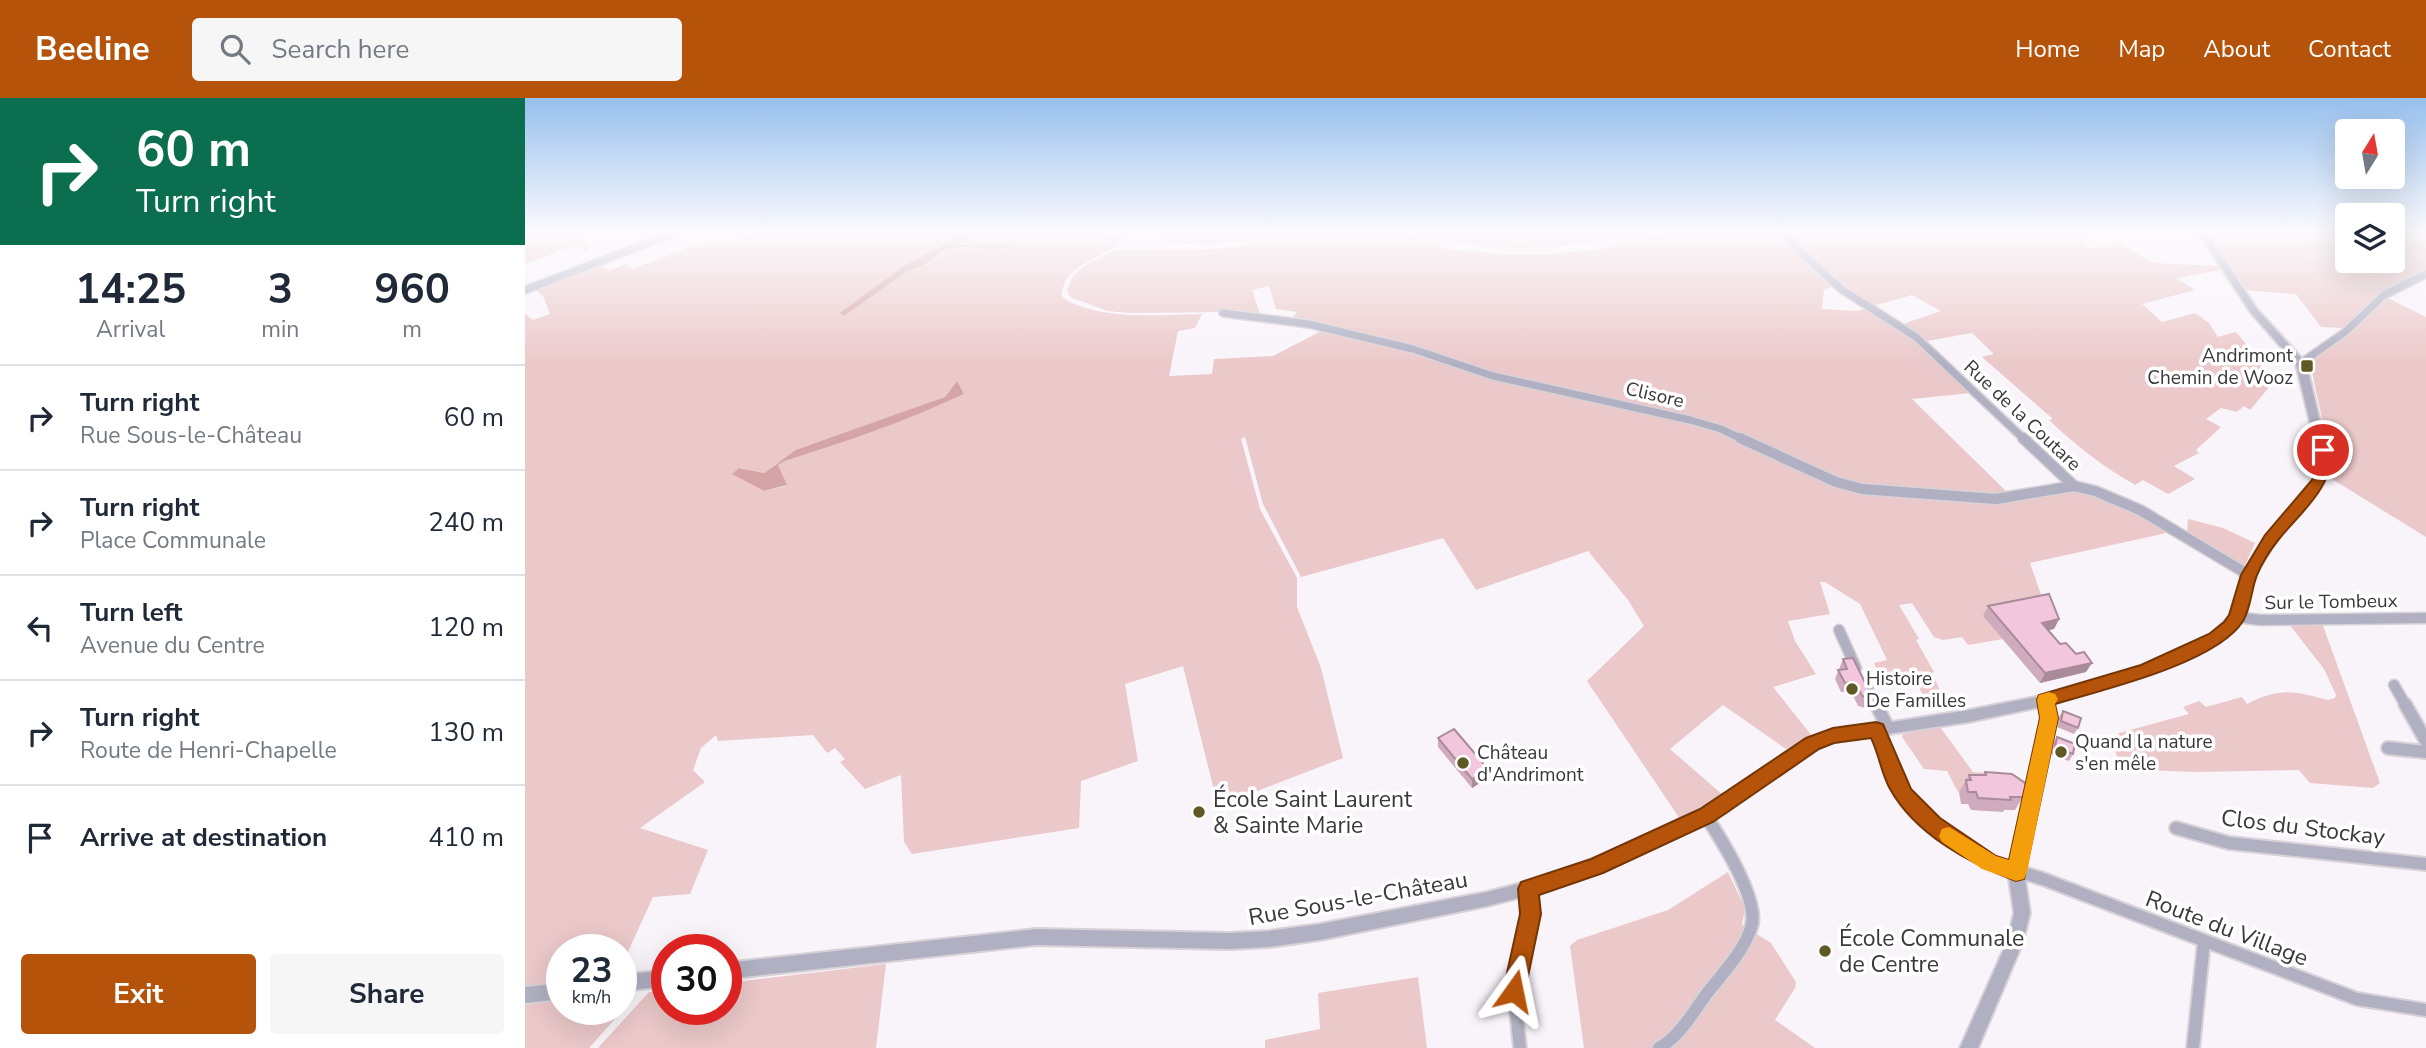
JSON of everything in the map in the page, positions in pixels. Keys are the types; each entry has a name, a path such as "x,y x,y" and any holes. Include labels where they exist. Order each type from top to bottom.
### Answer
{"street":[{"path":"525,290 561,276"},
{"name":"Rue de la Coutare","path":"1826,276 1841,289 1916,337 2074,486 2098,491 2123,502 2249,575"},
{"path":"2231,276 2254,311 2301,363 2323,450 2323,471 2319,481 2271,539 2249,575 2237,617"},
{"path":"2301,363 2345,332 2384,295 2421,276"},
{"name":"Clisore","path":"1223,313 1308,324 1413,349 1493,376 1690,420 1721,429 1836,482 1862,489 1996,499 2074,486"},
{"name":"Sur le Tombeux","path":"2237,617 2260,620 2426,618"},
{"name":"Rue Sous-le-Château","path":"742,969 1036,937 1230,941 1269,939 1385,920 1528,889 1595,867 1706,816 1812,744 1833,736 1969,716 2046,700 2147,670 2215,639 2237,617"},
{"name":"Route du Village","path":"1839,630 1882,729 1896,781 1904,795 1933,824 1953,839 1989,862 2043,879 2357,999 2426,1010"},
{"path":"2394,685 2426,741"},
{"path":"1969,1048 2015,943 2022,914 2016,872 2049,718 2046,700"},
{"path":"2388,748 2426,752"},
{"path":"1659,1048 1670,1042 1738,949 1752,925 1749,899 1718,832 1706,816"},
{"name":"Clos du Stockay","path":"2176,828 2229,843 2426,863"},
{"path":"1520,1048 1514,991 1530,914 1528,889"},
{"path":"2193,1048 2204,942"},
{"path":"525,995 546,992"}],"shaded area":[{"path":"567,276 892,276 844,316 900,276 1068,276 1062,297 1093,310 1130,315 1202,314 1195,328 1178,331 1169,376 1212,374 1214,359 1273,356 1325,329 1414,351 1485,375 1709,427 1829,482 1992,502 2069,488 2100,493 2171,532 2030,563 2044,603 1984,616 2003,639 1968,645 1962,637 1943,640 1934,637 1912,603 1899,605 1919,639 1916,640 1934,672 1932,673 1942,695 1924,697 1916,682 1883,685 1874,663 1887,660 1860,604 1825,582 1820,582 1830,614 1788,621 1795,641 1816,674 1773,687 1812,736 1786,749 1723,705 1670,749 1724,796 1680,819 1587,681 1644,626 1628,600 1588,551 1476,590 1443,538 1301,577 1263,504 1245,437 1241,439 1260,509 1297,578 1297,607 1321,668 1343,758 1218,806 1183,666 1125,684 1138,761 1081,781 1079,828 912,854 904,842 901,775 865,789 840,762 845,759 835,748 827,753 813,735 718,741 716,735 701,748 693,770 705,782 640,828 708,850 690,894 653,897 636,934 546,934 546,986 525,988 525,314 533,320 550,314 543,296 534,288","holes":["957,381 964,394 778,465 786,486 764,491 733,474 740,468 764,473 777,463 945,397"]},
{"path":"890,276 900,276 844,316 840,313"},
{"path":"1073,276 1824,276 1833,286 1824,290 1822,309 1856,311 1871,308 1919,342 1971,393 1912,399 2010,495 1849,485 1740,436 1292,319 1297,312 1276,309 1269,286 1252,290 1260,314 1108,311 1070,297 1067,290"},
{"path":"1829,276 2185,276 2176,278 2195,290 2142,304 2162,322 2195,313 2209,323 2218,337 2236,332 2256,356 2271,385 2250,410 2244,406 2237,412 2221,408 2206,419 2221,427 2196,450 2199,453 2174,466 2195,479 2168,494 2143,480 2135,485 2091,456 2059,430 2049,420 2053,419 1982,357 1994,354 1972,333 1927,341 1903,324 1941,311 1912,295 1873,306"},
{"path":"2235,276 2420,276 2373,303 2346,328 2321,327 2296,294 2243,290"},
{"path":"2386,297 2426,317 2426,537 2332,479 2332,464 2310,363 2311,359"},
{"path":"957,381 964,394 898,422 778,465 787,485 764,491 732,474 739,468 764,473 796,450 945,397"},
{"path":"2188,519 2223,528 2255,543 2245,565 2236,564 2187,534"},
{"path":"2322,623 2380,783 2373,788 2310,783 2299,770 2194,772 2121,769 2114,747 2119,733 2189,714 2183,707 2199,701 2206,707 2242,697 2247,704 2269,695 2287,692 2328,700 2335,698 2324,669 2289,624"},
{"path":"1940,727 1973,772 2012,775 1958,792 1947,771 1924,769 1902,737 1903,734"},
{"path":"1728,872 1745,908 1742,925 1771,943 1796,982 1775,1020 1815,1048 1584,1048 1570,946 1577,940 1668,910"},
{"path":"886,964 876,1048 598,1048 619,1025 637,1025 637,1005 649,992 651,1025 742,1025 742,981"},
{"path":"1418,977 1427,1048 1265,1048 1265,1040 1320,1029 1318,993"},
{"path":"546,1002 546,1025 610,1025 589,1048 525,1048 525,1005"}],"building":[{"path":"2049,594 2059,619 2042,623 2060,644 2066,643 2076,654 2084,652 2092,663 2045,673 1988,606"},
{"path":"1853,658 1873,699 1862,696 1855,682 1845,683 1838,670 1847,669 1843,659"},
{"path":"2063,711 2081,718 2078,728 2061,721"},
{"path":"1454,729 1488,769 1472,779 1438,738"},
{"path":"2057,737 2075,744 2073,754 2055,747"},
{"path":"1985,772 2012,774 2025,783 2027,788 2023,797 2010,797 2011,800 1978,798 1976,792 1968,792 1966,780 1971,780 1969,775 1986,775"}],"slow traffic":[{"path":"1949,836 1989,862 2016,872 2049,718 2046,700 2049,699"}],"place":[{"name":"Andrimont Chemin de Wooz","path":"2307,366"},
{"name":"Histoire De Familles","path":"1852,689"},
{"name":"Quand la nature s'en mêle","path":"2061,752"},
{"name":"Château d'Andrimont","path":"1463,763"},
{"name":"École Saint Laurent & Sainte Marie","path":"1199,812"},
{"name":"École Communale de Centre","path":"1825,951"}],"route":[{"path":"1514,991 1530,914 1528,889 1595,867 1706,816 1812,744 1833,736 1876,730 1904,795 1933,824 1953,839 1989,862 2016,872 2049,718 2046,700 2147,670 2215,639 2230,626 2237,617 2249,575 2271,539 2319,481 2325,464 2323,450"}]}
